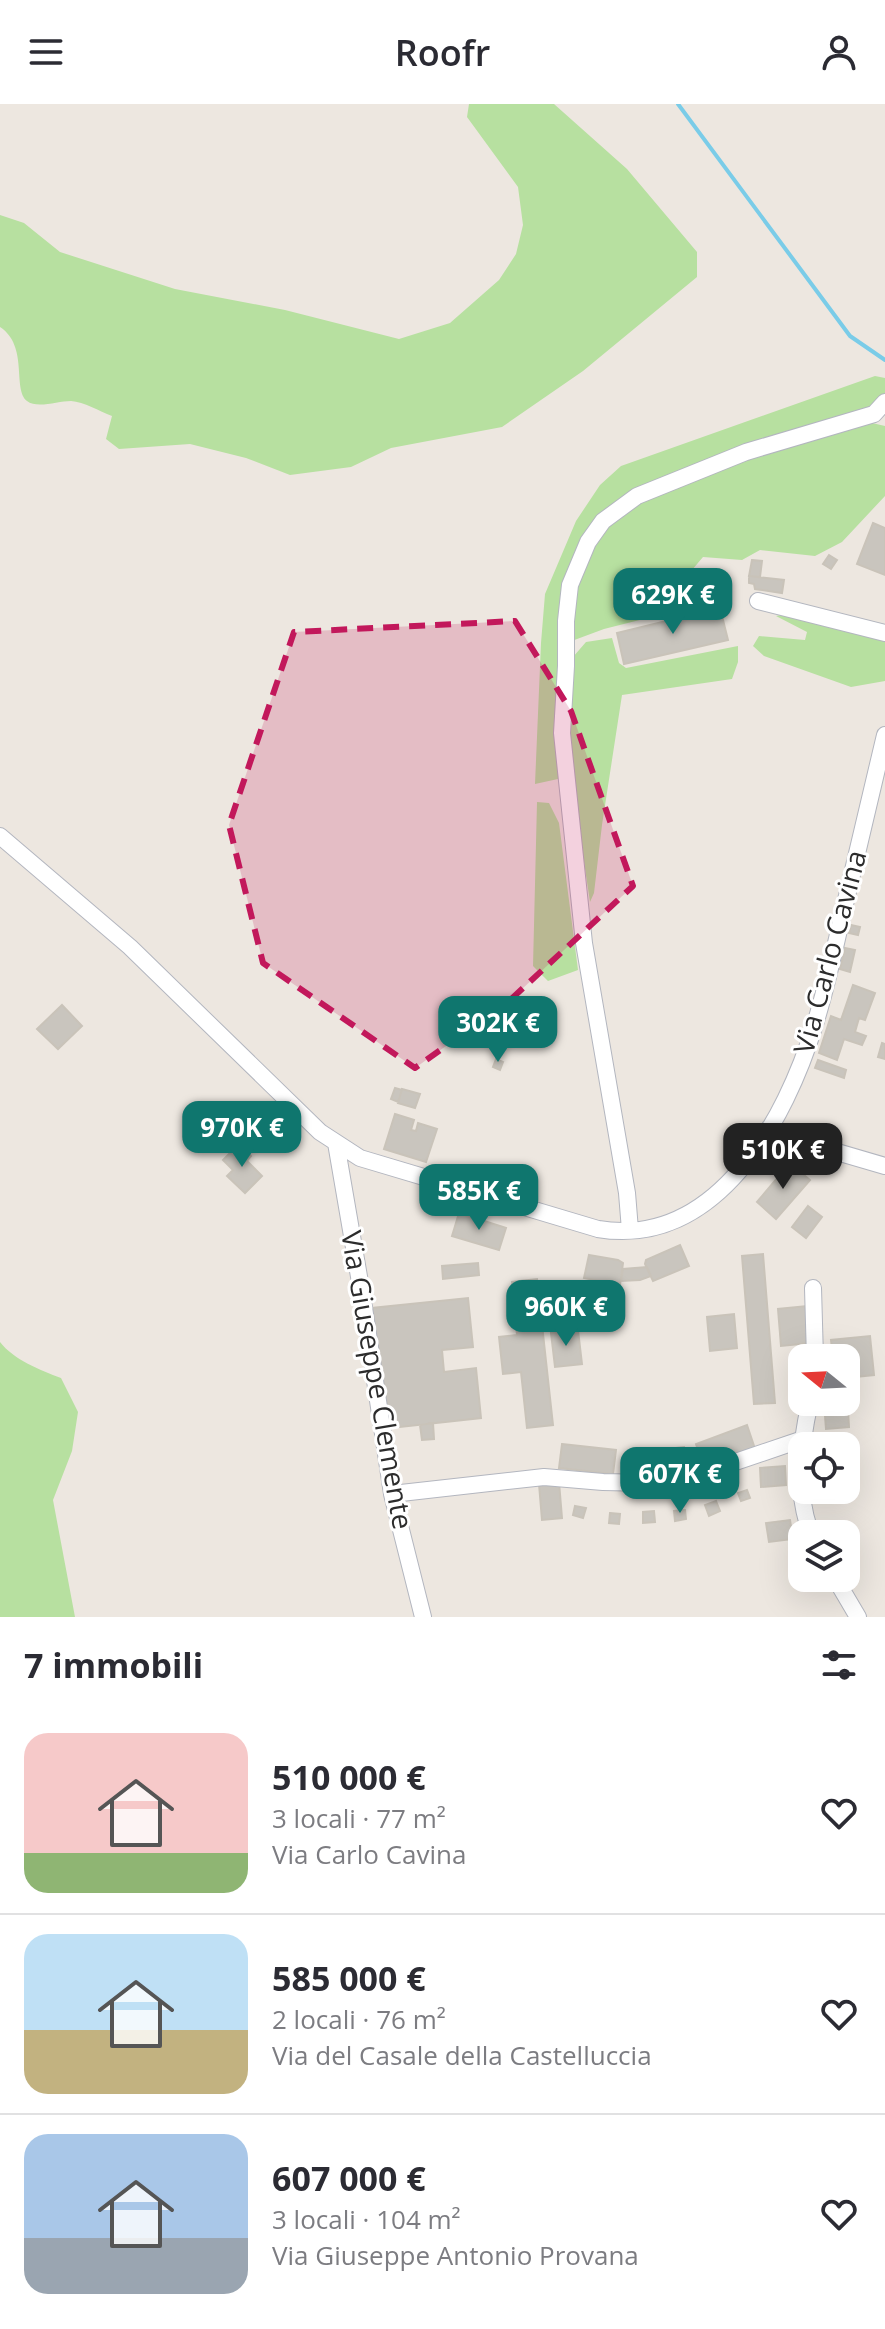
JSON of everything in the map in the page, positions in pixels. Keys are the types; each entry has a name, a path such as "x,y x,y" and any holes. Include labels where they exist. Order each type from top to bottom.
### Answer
{"street":[{"path":"630,1230 627,1193 584,943 562,733 570,585 595,531 603,521 637,496 746,452 874,414 885,402"},
{"path":"758,601 885,633"},
{"name":"Via Carlo Cavina","path":"0,836 130,947 320,1132 336,1143 360,1158 616,1232 655,1227 682,1218 710,1200 754,1153 785,1100 815,1025 885,735"},
{"path":"770,1127 796,1140 885,1166"},
{"name":"Via Giuseppe Clemente","path":"336,1143 392,1494 423,1617"},
{"path":"813,1288 815,1344"},
{"path":"392,1494 544,1477 650,1483 709,1471 788,1444"},
{"path":"843,1592 858,1617"}],"highlighted area":[{"path":"515,621 571,711 633,886 508,1002 415,1068 263,963 229,825 294,632"}],"green space":[{"path":"469,104 554,104 627,169 697,252 697,277 583,371 502,427 391,448 351,467 290,475 246,458 190,444 119,449 106,439 112,416 76,402 31,403 23,395 14,345 0,327 0,215 24,223 60,252 175,289 285,310 399,339 450,323 499,280 516,254 523,225 518,187 467,117"},
{"path":"875,376 885,378 885,397 867,416 872,423 885,426 885,496 842,542 815,556 760,550 742,560 703,557 692,570 703,604 604,629 569,642 560,665 558,779 535,784 545,594 576,521 600,485 621,466"},
{"path":"786,614 885,640 885,681 851,687 764,656 753,646 759,636 805,640 807,632 776,616"},
{"path":"612,638 619,663 626,668 738,646 738,662 732,679 622,695 594,893 590,902 568,754 573,657 586,642"},
{"path":"537,802 549,803 559,823 578,970 548,981 533,966"},
{"path":"0,1342 20,1359 61,1378 78,1412 72,1451 53,1500 75,1617 0,1617"}],"building":[{"path":"873,523 885,528 885,575 857,564"},
{"path":"829,555 837,560 831,569 823,564"},
{"path":"752,560 762,561 760,577 749,576"},
{"path":"708,571 719,572 719,584 708,584"},
{"path":"749,576 784,580 782,593 755,589 754,584 749,583"},
{"path":"720,608 728,640 624,664 617,633"},
{"path":"851,925 860,927 858,935 849,933"},
{"path":"845,948 855,950 850,972 840,969"},
{"path":"853,985 875,993 865,1020 859,1018 855,1032 866,1036 862,1045 844,1039 837,1060 819,1053 831,1016 841,1020"},
{"path":"62,1005 82,1026 58,1049 37,1029"},
{"path":"882,1043 885,1044 885,1059 878,1057"},
{"path":"496,1059 503,1062 500,1070 493,1067"},
{"path":"818,1060 846,1070 844,1078 815,1068"},
{"path":"395,1088 402,1090 398,1102 391,1099"},
{"path":"402,1089 420,1094 415,1108 398,1103"},
{"path":"395,1114 414,1120 411,1130 416,1131 418,1123 437,1129 426,1162 384,1149"},
{"path":"239,1144 251,1156 247,1161 262,1176 245,1193 227,1176 233,1170 223,1160"},
{"path":"790,1163 810,1180 776,1219 757,1202"},
{"path":"808,1206 822,1217 806,1238 792,1227"},
{"path":"459,1213 506,1228 499,1250 452,1236"},
{"path":"680,1245 689,1266 653,1281 646,1260"},
{"path":"763,1254 775,1403 754,1404 742,1256"},
{"path":"589,1255 623,1263 620,1285 584,1278"},
{"path":"478,1263 479,1275 443,1279 442,1266"},
{"path":"647,1267 651,1276 621,1281 623,1269"},
{"path":"537,1279 553,1425 527,1428 521,1372 503,1374 499,1337 517,1335 512,1282"},
{"path":"468,1298 473,1347 442,1350 444,1372 476,1368 481,1418 391,1428 372,1308"},
{"path":"807,1306 810,1343 781,1346 778,1309"},
{"path":"734,1314 737,1348 710,1351 707,1317"},
{"path":"578,1330 582,1364 555,1367 551,1333"},
{"path":"870,1336 874,1375 860,1376 860,1344 831,1344 831,1340"},
{"path":"825,1416 848,1416 849,1427 826,1429"},
{"path":"433,1423 434,1439 422,1440 420,1425"},
{"path":"747,1425 755,1449 704,1467 696,1444"},
{"path":"562,1444 616,1450 613,1474 559,1468"},
{"path":"684,1447 687,1469 631,1475 629,1453"},
{"path":"785,1466 786,1485 761,1487 760,1468"},
{"path":"559,1482 562,1518 542,1520 539,1484"},
{"path":"747,1490 750,1498 741,1501 738,1493"},
{"path":"716,1501 720,1511 709,1516 705,1505"},
{"path":"575,1506 586,1508 583,1518 573,1515"},
{"path":"685,1510 686,1519 675,1521 674,1511"},
{"path":"654,1511 655,1522 643,1523 643,1512"},
{"path":"610,1513 620,1514 619,1524 609,1523"},
{"path":"788,1520 788,1540 769,1542 766,1523"}],"waterway":[{"path":"678,104 850,336 885,360"}]}
